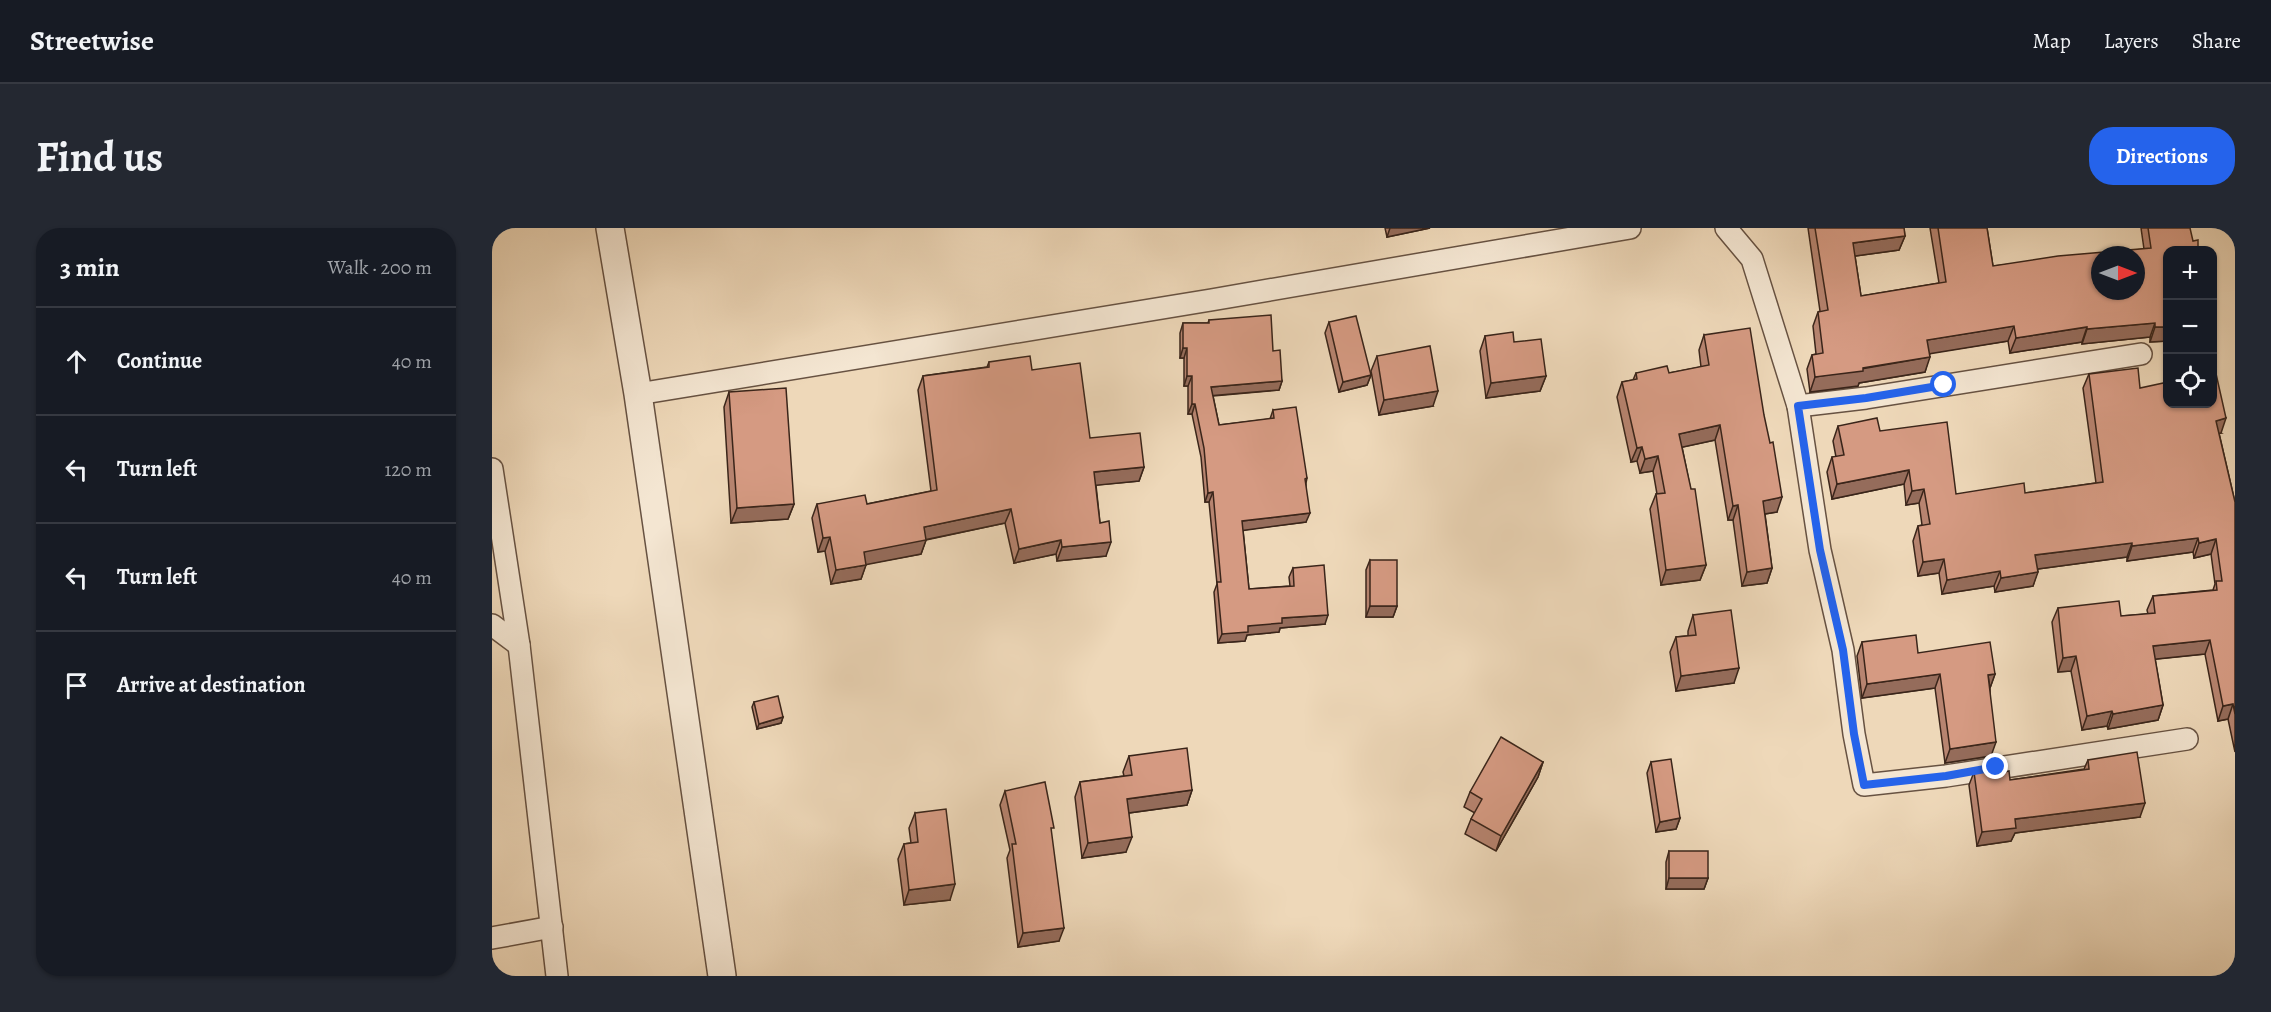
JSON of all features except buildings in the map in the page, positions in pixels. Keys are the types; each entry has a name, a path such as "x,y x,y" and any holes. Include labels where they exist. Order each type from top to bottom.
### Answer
{"street":[{"path":"610,228 638,393 722,976"},
{"path":"638,393 1211,300 1630,228"},
{"path":"1726,228 1752,259 1798,406 1820,550 1843,650 1854,734 1864,785 1946,776 2187,739"},
{"path":"1798,406 1866,398 2141,354"},
{"path":"492,469 519,645 557,976"},
{"path":"492,625 519,645"},
{"path":"492,938 552,927"}],"route":[{"path":"1944,385 1798,406 1820,550 1843,650 1854,734 1864,785 1946,776 1996,767"}]}
